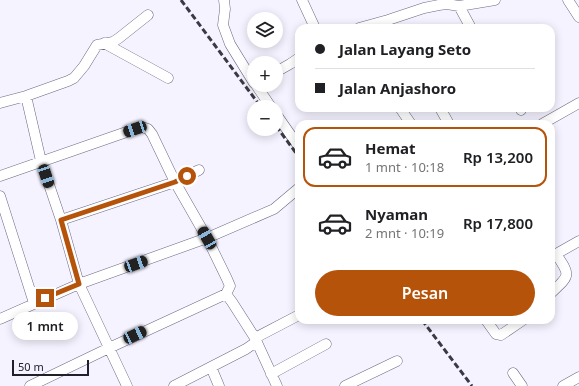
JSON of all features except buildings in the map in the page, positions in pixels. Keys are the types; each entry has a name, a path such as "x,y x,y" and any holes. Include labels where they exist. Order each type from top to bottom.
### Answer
{"street":[{"path":"224,0 225,9 223,25 230,44 247,71"},
{"path":"302,0 313,24"},
{"path":"391,24 424,8 446,2 459,6 495,0"},
{"path":"568,0 579,18"},
{"path":"459,6 469,24"},
{"path":"0,103 26,96 74,78 84,66 97,45 113,42 148,15"},
{"path":"104,43 168,78"},
{"path":"283,68 295,61"},
{"path":"26,96 41,161 61,220 79,284 127,386"},
{"path":"549,120 579,103"},
{"path":"283,124 295,141"},
{"path":"0,176 142,127 148,129 152,134 175,182 207,238 230,286 226,294 30,386"},
{"path":"61,220 175,182 199,170"},
{"path":"0,319 79,284 207,238 274,208 295,191"},
{"path":"0,196 34,303"},
{"path":"555,288 566,278 565,268 556,254 579,240"},
{"path":"226,294 255,340 277,386"},
{"path":"174,386 246,349 255,340 295,317"},
{"path":"489,324 496,334 501,334 517,324"},
{"path":"271,374 326,344"},
{"path":"345,386 397,361"},
{"path":"211,367 218,386"},
{"path":"514,372 522,386"},
{"path":"563,386 579,377"}],"railway":[{"path":"181,0 256,100"},
{"path":"283,135 295,152"},
{"path":"425,324 472,386"}],"route":[{"path":"45,298 79,284 61,220 175,182 187,176"}]}
